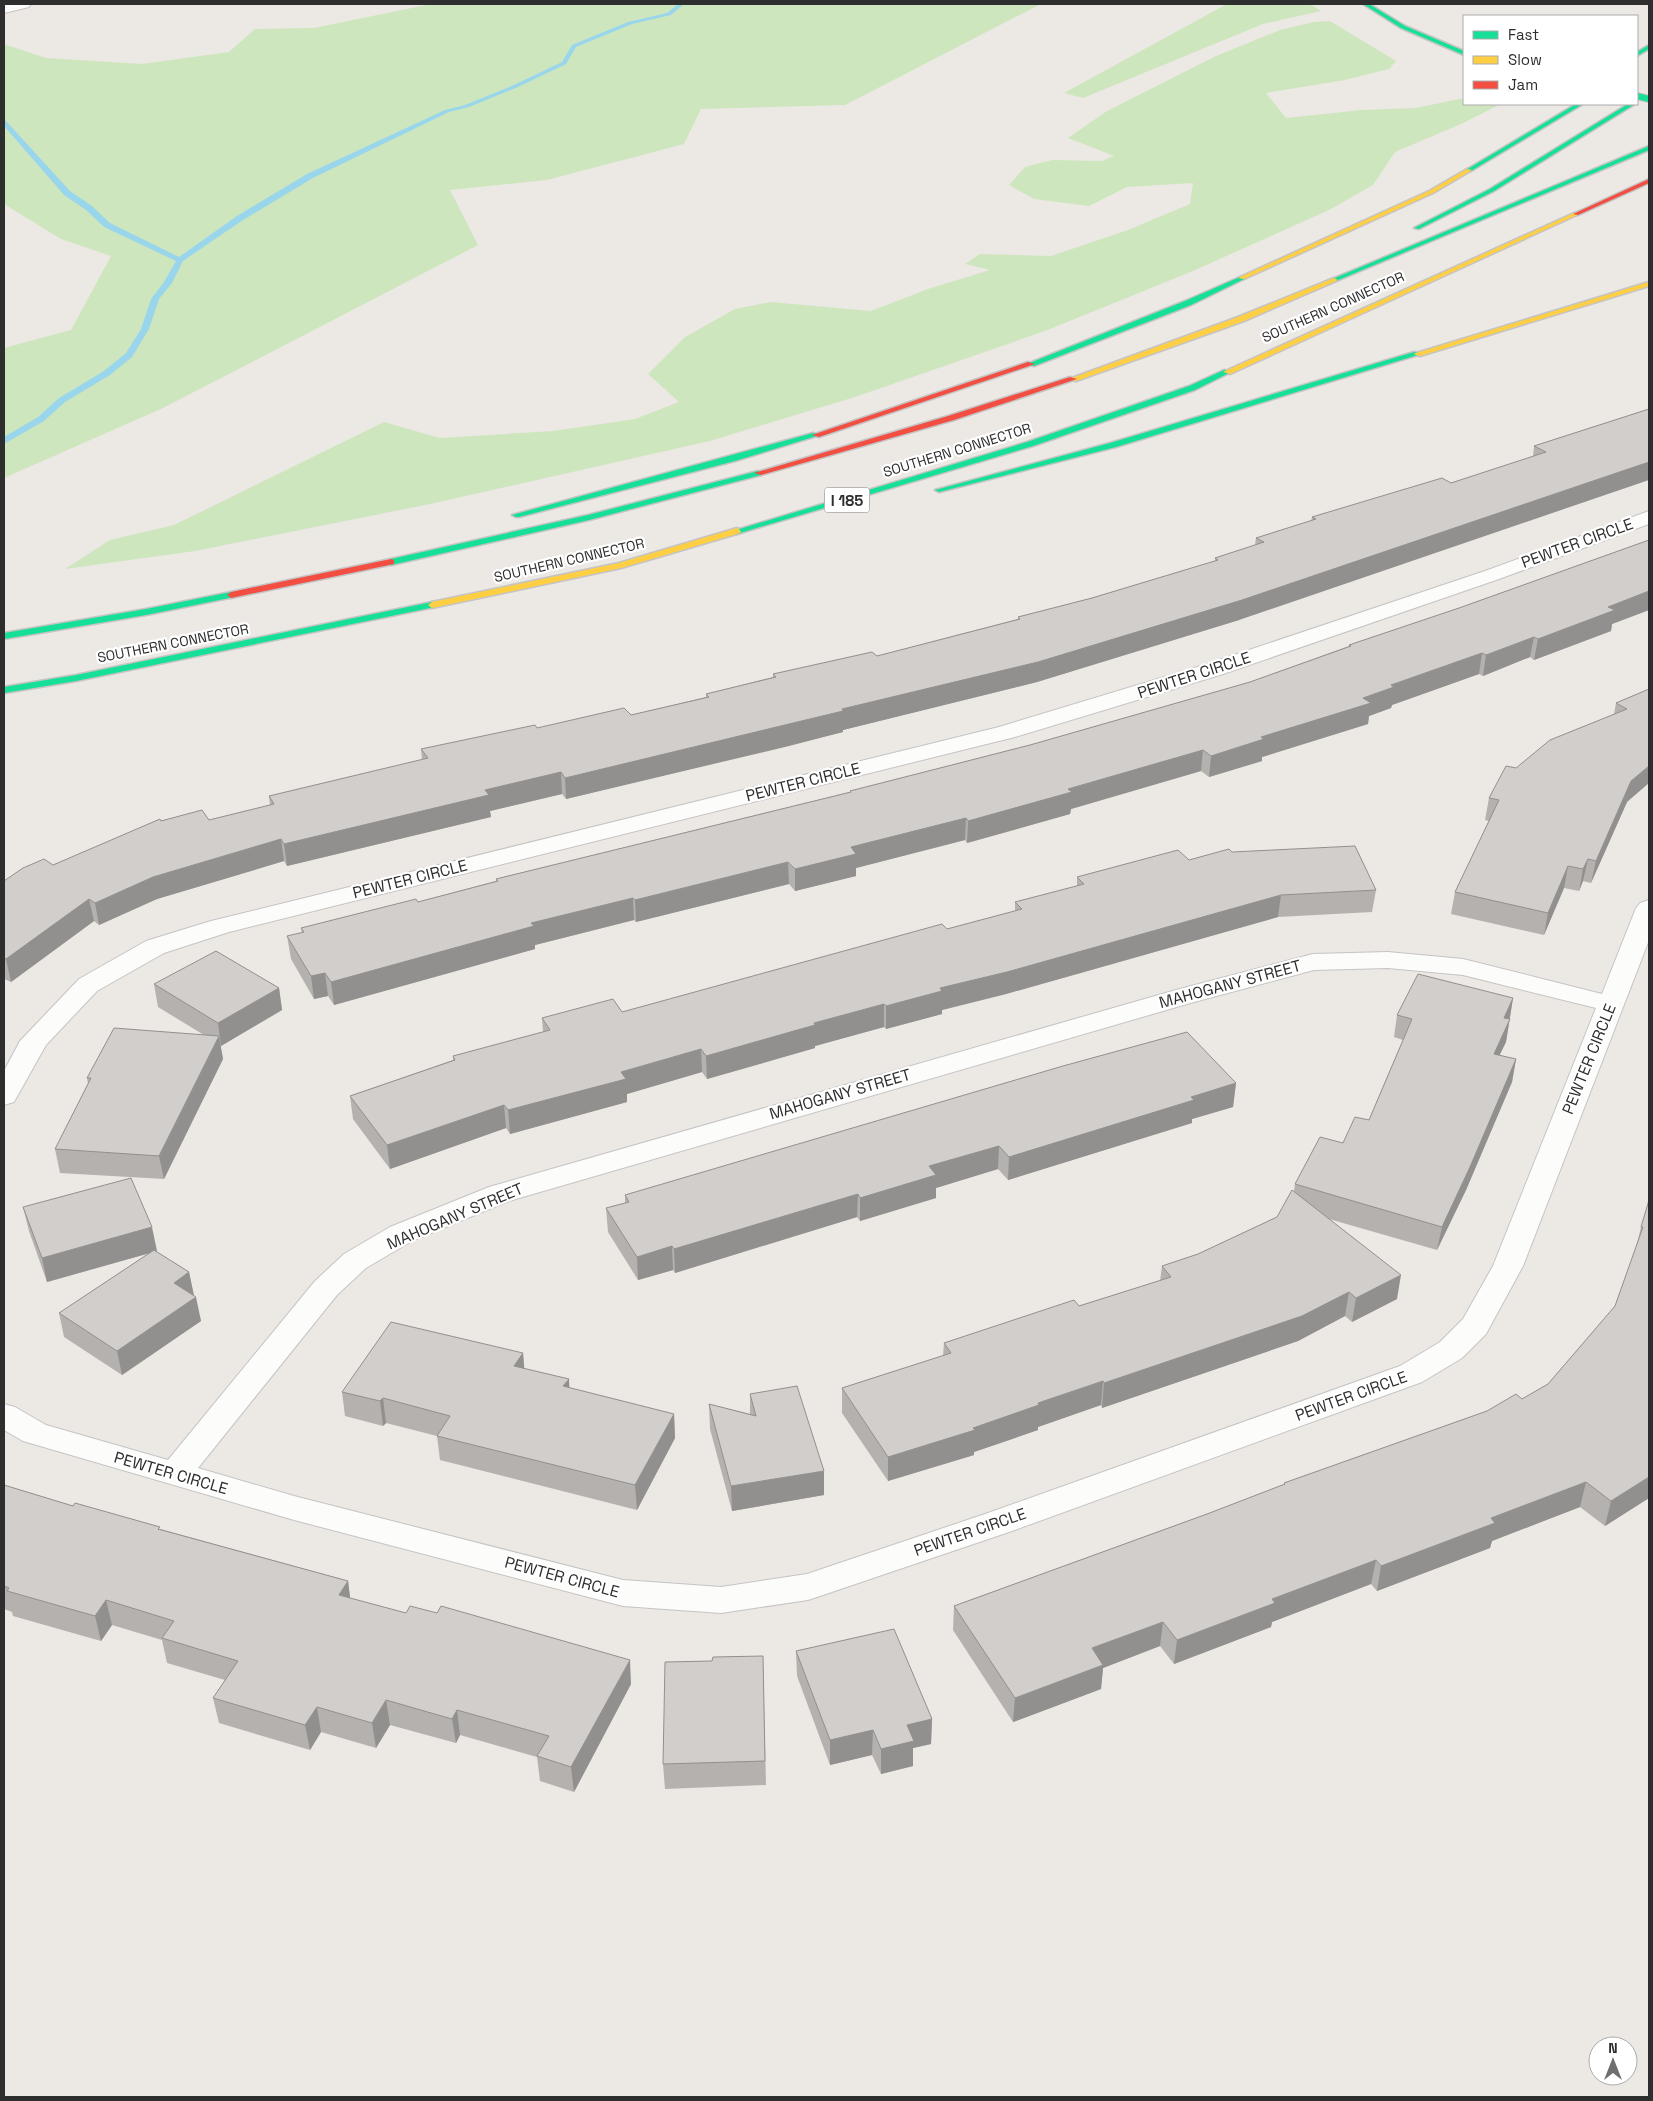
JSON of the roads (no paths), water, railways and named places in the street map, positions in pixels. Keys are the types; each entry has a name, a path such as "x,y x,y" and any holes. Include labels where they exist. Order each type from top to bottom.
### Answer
{"main road":[{"path":"1366,4 1403,27 1463,53"},
{"path":"1638,53 1649,47"},
{"path":"1638,99 1649,92"},
{"path":"1382,213 1556,105"},
{"path":"505,517 723,461 817,434 1026,366 1196,299 1431,192 1578,105"},
{"path":"1409,232 1492,190 1630,105"},
{"name":"SOUTHERN CONNECTOR","path":"4,636 175,606 378,565 588,517 778,468 951,418 1098,371 1132,357 1241,319 1649,148"},
{"name":"SOUTHERN CONNECTOR","path":"4,690 76,678 364,620 621,565 1030,444 1192,388 1649,181"},
{"path":"1460,267 1560,234"},
{"path":"1132,357 1171,337 1315,275"},
{"path":"931,492 1113,445 1649,284"},
{"path":"621,565 768,534"}],"street":[{"path":"4,9 24,4"},
{"name":"PEWTER CIRCLE","path":"4,1096 34,1041 88,985 155,947 238,922 1007,732 1214,670 1492,575 1649,517"},
{"name":"PEWTER CIRCLE","path":"4,1415 34,1433 175,1474 294,1508 622,1593 721,1600 808,1587 1010,1519 1411,1374 1451,1350 1475,1326 1508,1266 1649,908"},
{"name":"MAHOGANY STREET","path":"175,1474 326,1288 355,1262 401,1234 499,1194 1185,996 1314,962 1388,960 1463,967 1611,1004"}],"waterway":[{"path":"180,260 240,218 310,176 447,111 467,106 516,86 564,63 574,46 630,23 669,14 681,4"},
{"path":"4,122 67,193 89,208 107,225 180,260"},
{"path":"4,441 41,419 62,400 107,373 129,355 145,329 155,299 168,283 180,260"}]}
